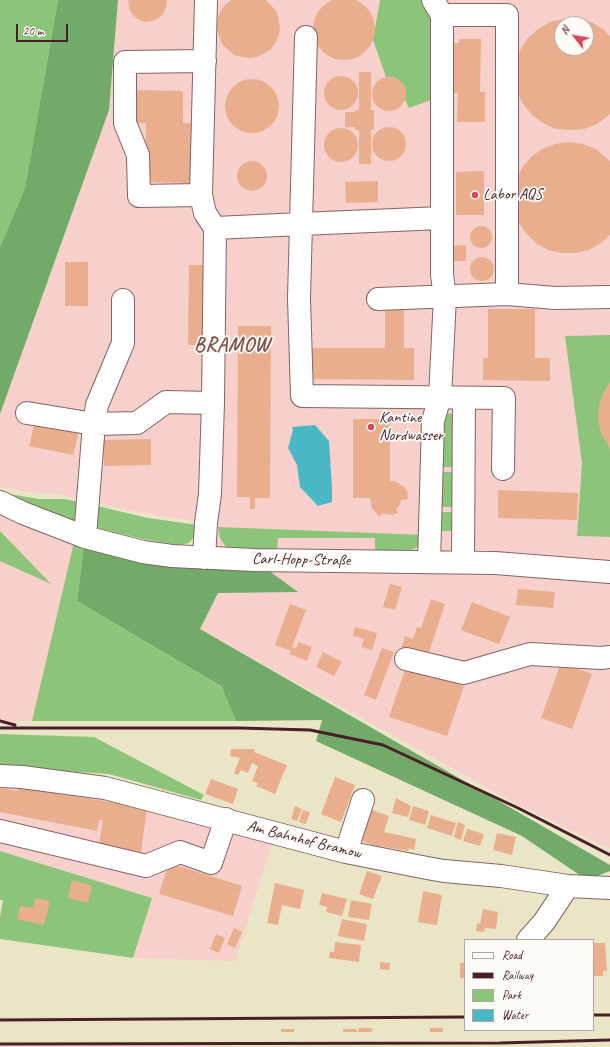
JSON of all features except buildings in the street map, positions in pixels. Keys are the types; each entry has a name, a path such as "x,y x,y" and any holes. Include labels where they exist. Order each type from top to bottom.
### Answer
{"street":[{"path":"204,558 206,523 210,494 213,403 215,228 205,213 202,195 206,0"},
{"path":"429,562 433,421 440,397 445,296 442,275 437,7 506,15 507,294"},
{"path":"306,37 299,298 302,396 504,398 503,469"},
{"path":"202,195 139,196 138,155 125,123 125,62 205,61"},
{"path":"215,228 442,218"},
{"path":"378,299 507,294 555,298 610,297"},
{"path":"85,537 94,424 97,405 123,344 123,300"},
{"path":"463,562 464,398"},
{"path":"27,413 94,424 137,423 166,402 213,403"},
{"name":"Carl-Hopp-Straße","path":"0,502 23,513 85,537 143,552 204,558 254,560 495,563 610,572"},
{"path":"406,659 464,673 530,654 601,658 610,657"},
{"name":"Am Bahnhof Bramow","path":"0,776 22,777 105,788 346,852 444,871 501,876 568,886 610,888"},
{"path":"346,852 363,800"},
{"path":"0,831 146,866 180,852 211,863 226,819"},
{"path":"529,939 544,922 568,886"}],"shaded area":[{"path":"118,0 610,0 610,849 519,805 199,629 218,593 297,592 204,558 206,523 125,510 58,494 26,492 0,487 0,414 109,110"},
{"path":"0,502 76,534 32,721 0,722"},
{"path":"0,782 132,800 273,840 235,961 133,958 152,898 0,851"}],"green space":[{"path":"0,0 58,0 25,188 0,247"},
{"path":"58,0 118,0 109,110 0,414 0,247 25,188"},
{"path":"380,0 433,0 442,96 409,108 405,99 406,92 404,85 393,77 386,77 373,40"},
{"path":"610,335 610,537 577,536 582,463 565,336"},
{"path":"449,413 453,415 459,467 439,467 444,416"},
{"path":"438,472 459,472 459,507 438,507"},
{"path":"3,493 39,499 65,499 84,503 83,525 54,515"},
{"path":"89,504 148,518 198,525 196,534 189,543 180,545 143,539 89,526"},
{"path":"439,512 458,512 458,531 438,531"},
{"path":"218,527 425,535 421,545 414,549 400,552 375,553 375,538 278,538 277,552 231,550 225,546 220,538"},
{"path":"0,531 51,584 0,561"},
{"path":"76,534 85,537 77,601 223,688 236,721 32,721"},
{"path":"85,537 254,560 298,592 218,593 200,629 610,865 610,871 587,880 522,836 316,741 322,720 236,721 222,687 77,601"},
{"path":"0,734 94,737 204,795 201,800 109,774 0,767"},
{"path":"0,851 152,898 133,958 0,939 0,917 3,900 0,900"}],"water":[{"path":"315,425 329,441 332,488 332,502 318,506 300,487 297,465 288,448 293,430 292,427"}],"railway":[{"path":"0,721 15,725"},
{"path":"0,728 240,728 310,730 383,745 518,808 610,855"},
{"path":"594,1015 610,1015"},
{"path":"0,1020 464,1017"},
{"path":"0,1044 500,1043 610,1040"}],"place":[{"name":"Labor AQS","path":"475,195"},
{"name":"Kantine Nordwasser","path":"371,427"}],"district":[{"name":"BRAMOW","path":"232,346"}]}
